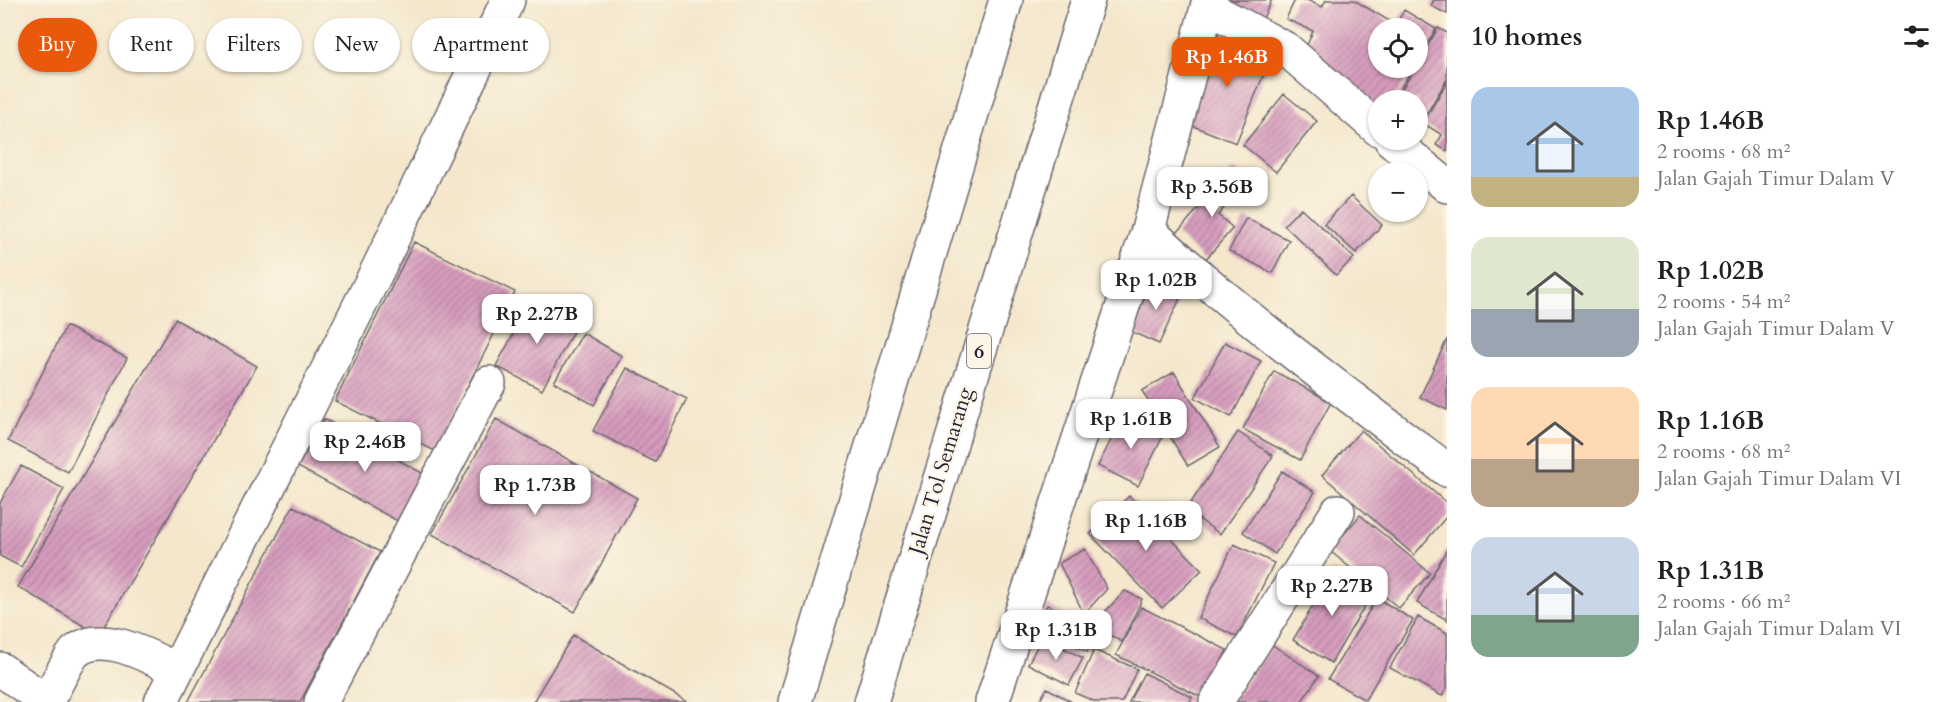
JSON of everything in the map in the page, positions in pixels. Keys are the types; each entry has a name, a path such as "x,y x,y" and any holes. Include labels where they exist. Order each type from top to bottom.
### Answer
{"main road":[{"path":"161,702 380,267 508,0"},
{"path":"795,702 1006,0"},
{"name":"Jalan Tol Semarang","path":"871,702 1088,0"},
{"path":"992,702 1148,230 1208,4 1286,49 1368,120"},
{"path":"1403,150 1447,186"},
{"path":"1148,230 1184,264 1298,356 1447,470"},
{"path":"321,702 489,383"},
{"path":"1216,702 1338,511"},
{"path":"0,669 47,702 75,652 93,643 113,644 132,649 177,670"}],"building":[{"path":"1218,0 1272,0 1261,22"},
{"path":"1295,0 1307,0 1322,7 1326,0 1354,0 1384,18 1368,18 1368,78 1407,78 1399,90 1368,90 1368,100 1305,50 1313,31 1286,19"},
{"path":"1434,0 1447,0 1447,14 1431,6"},
{"path":"1404,10 1417,18 1400,18"},
{"path":"1428,24 1436,29 1428,43"},
{"path":"1438,28 1447,33 1447,79 1428,111 1428,90 1401,90 1409,78 1428,78 1428,46"},
{"path":"1219,32 1272,54 1236,143 1183,122"},
{"path":"1447,82 1447,151 1436,145 1442,135 1428,126 1428,114"},
{"path":"1284,94 1317,121 1276,172 1243,145"},
{"path":"1234,168 1248,180 1218,215 1233,228 1205,260 1176,234"},
{"path":"1351,196 1368,212 1368,222 1379,222 1382,225 1356,253 1324,224"},
{"path":"1301,208 1354,258 1336,275 1284,225"},
{"path":"1246,218 1289,240 1272,273 1229,251"},
{"path":"414,242 515,292 435,451 335,401"},
{"path":"1153,279 1183,292 1159,344 1130,331"},
{"path":"532,300 577,324 542,390 496,366"},
{"path":"175,319 257,366 99,635 18,587"},
{"path":"66,326 127,358 68,472 8,441"},
{"path":"583,333 622,356 594,405 554,382"},
{"path":"1447,339 1447,410 1420,397"},
{"path":"1225,342 1261,361 1231,417 1195,398"},
{"path":"627,368 687,399 655,462 593,431"},
{"path":"1274,371 1331,402 1300,460 1243,429"},
{"path":"1174,372 1220,447 1188,466 1142,391"},
{"path":"1124,414 1164,434 1138,486 1098,466"},
{"path":"324,419 433,479 407,526 298,467"},
{"path":"496,419 637,498 575,612 432,534"},
{"path":"1361,430 1447,503 1447,516 1414,555 1322,475"},
{"path":"1238,432 1273,456 1220,534 1186,510"},
{"path":"21,466 64,489 21,567 0,556 0,503"},
{"path":"1282,471 1315,492 1275,554 1243,532"},
{"path":"1129,496 1202,570 1162,608 1090,534"},
{"path":"293,506 380,552 300,702 188,702"},
{"path":"1360,515 1430,573 1399,608 1330,551"},
{"path":"1234,544 1274,563 1237,637 1198,618"},
{"path":"1085,549 1107,589 1084,614 1059,563"},
{"path":"1447,549 1447,620 1417,603"},
{"path":"1333,571 1372,594 1331,663 1293,640"},
{"path":"1125,591 1142,599 1122,642 1092,625"},
{"path":"1377,598 1413,620 1365,700 1328,679"},
{"path":"1047,605 1098,632 1087,652 1036,625"},
{"path":"1141,607 1227,650 1203,698 1116,655"},
{"path":"1418,617 1447,633 1447,687 1442,696 1390,668"},
{"path":"573,635 688,702 533,702"},
{"path":"1042,637 1083,658 1069,685 1028,664"},
{"path":"1271,644 1319,676 1301,702 1233,702"},
{"path":"1094,650 1137,669 1122,702 1096,702 1075,693"},
{"path":"1144,673 1192,697 1190,702 1129,702"},
{"path":"1047,688 1072,702 1039,702"}]}
